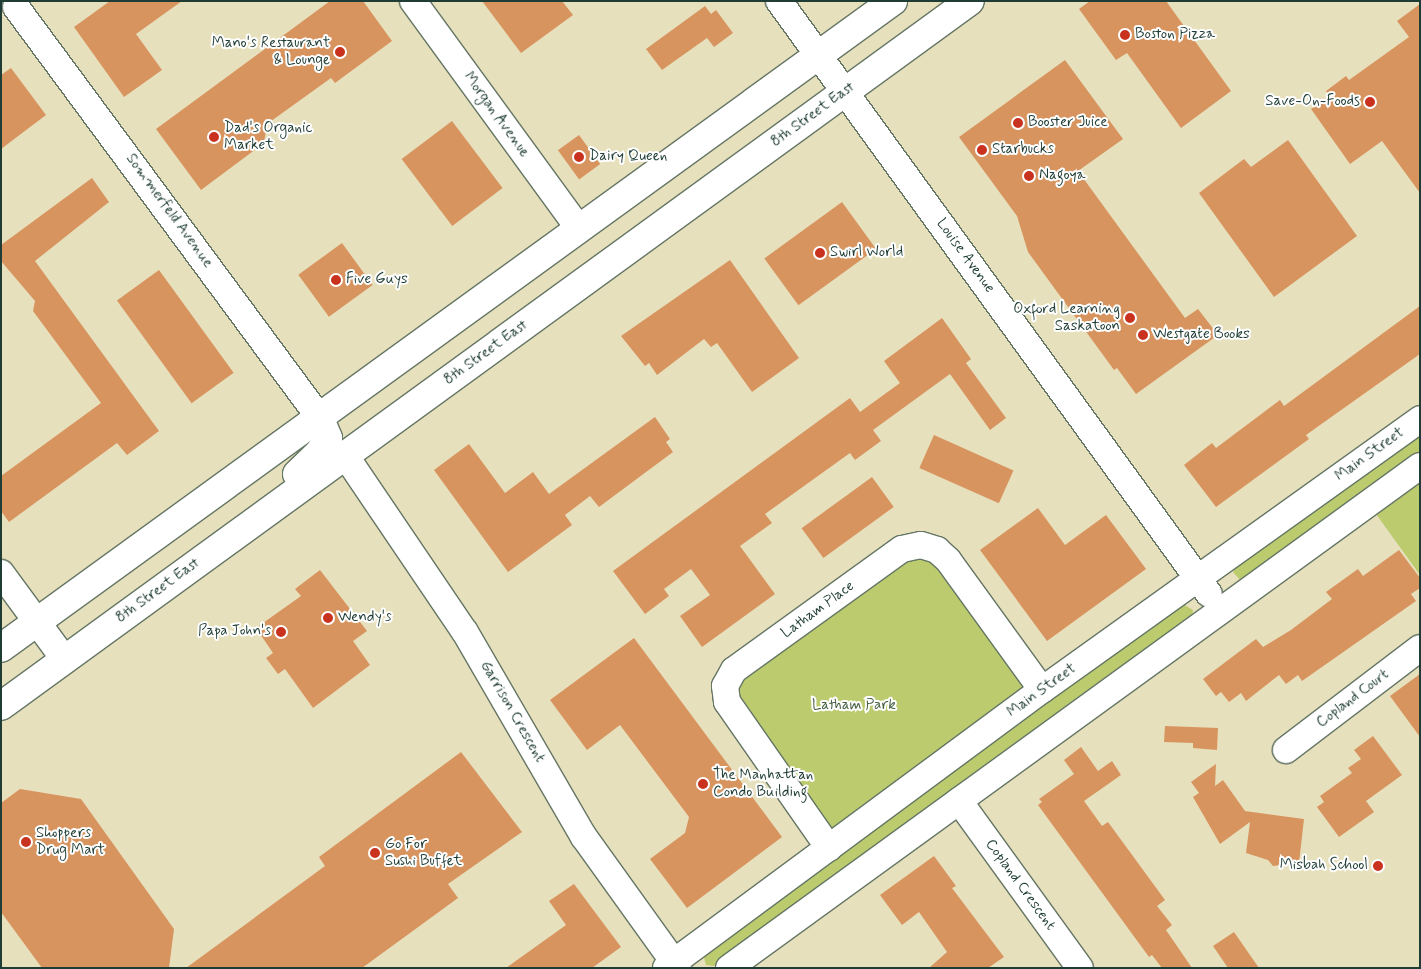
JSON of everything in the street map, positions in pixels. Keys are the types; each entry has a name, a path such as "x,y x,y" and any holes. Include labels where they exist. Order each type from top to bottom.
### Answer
{"main road":[{"path":"1,648 893,1"},
{"name":"8th Street East","path":"1,706 970,1"},
{"path":"226,542 320,452 328,438 319,417"}],"street":[{"name":"Morgan Avenue","path":"413,1 579,230"},
{"name":"Louise Avenue","path":"779,1 1220,609"},
{"name":"Sommerfeld Avenue","path":"14,8 319,417"},
{"name":"Main Street","path":"673,966 1042,690 1199,580 1420,419"},
{"name":"Garrison Crescent","path":"345,455 464,632 584,837 673,966"},
{"path":"730,968 1220,609 1420,466"},
{"name":"Latham Place","path":"829,848 727,702 725,686 734,670 902,549 921,545 937,550 948,560 1042,690"},
{"path":"1,574 65,660"},
{"name":"Copland Court","path":"1286,750 1420,648"},
{"name":"Copland Crescent","path":"959,802 1080,968"}],"green space":[{"path":"1420,432 1420,452 1243,581 1233,572 1235,568"},
{"path":"1420,482 1420,575 1376,514"},
{"name":"Latham Park","path":"921,545 1042,690 829,848 727,702 734,670"},
{"path":"1183,604 1193,610 1192,617 714,966 706,965 703,954"}],"building":[{"path":"110,1 182,1 136,34 162,70 124,97 74,27"},
{"path":"330,1 363,1 392,41 335,83 331,78 267,124 264,143 201,190 156,129"},
{"path":"482,1 562,1 573,15 521,53"},
{"path":"1090,1 1166,1 1231,91 1181,128 1127,53 1116,60 1079,9"},
{"name":"Save-On-Foods","path":"1420,4 1420,193 1382,141 1350,164 1311,109 1329,96 1326,91 1346,76 1349,80 1409,37 1397,21"},
{"path":"705,6 711,14 716,10 733,33 714,47 707,38 662,70 646,49"},
{"path":"1065,60 1123,139 1078,171 1185,318 1198,309 1218,335 1136,394 1117,368 1114,370 1028,252 1017,216 959,137"},
{"path":"11,68 46,115 1,149 1,75"},
{"path":"452,121 503,188 452,226 402,159"},
{"name":"Dairy Queen","path":"579,135 600,164 579,179 558,150"},
{"path":"1288,140 1357,236 1274,297 1199,193 1244,159 1251,167"},
{"path":"92,178 109,202 35,261 159,431 127,455 117,443 9,522 1,511 1,476 101,403 33,311 35,301 1,261 1,245"},
{"name":"Swirl World","path":"842,202 876,249 798,305 764,258"},
{"name":"Five Guys","path":"342,243 373,285 329,317 298,275"},
{"path":"730,260 799,358 752,392 717,343 711,347 704,339 657,375 649,363 645,366 621,336"},
{"path":"159,270 234,373 192,403 117,301"},
{"path":"1420,306 1420,354 1306,435 1309,439 1216,507 1184,465 1212,443 1216,448 1280,400 1284,406"},
{"path":"942,318 971,359 966,363 1006,418 990,430 950,374 873,430 881,441 855,460 850,453 765,514 772,523 740,546 775,594 702,647 680,616 710,595 691,569 664,589 669,596 645,614 613,571 850,398 860,412 900,383 884,361"},
{"path":"655,417 670,439 666,442 673,452 599,507 590,496 565,515 572,525 508,572 434,470 469,444 505,493 533,472 549,494"},
{"path":"934,435 1013,470 999,503 919,468"},
{"path":"872,477 894,507 823,558 802,528"},
{"path":"1038,508 1065,545 1106,515 1146,569 1047,641 980,550"},
{"path":"1399,550 1420,578 1420,588 1411,594 1416,601 1302,681 1298,675 1286,684 1279,675 1246,701 1241,693 1229,702 1221,692 1216,696 1203,679 1256,639 1263,647 1291,630 1332,599 1326,592 1358,569 1363,576"},
{"path":"320,570 367,631 353,641 370,665 313,708 285,669 278,674 266,658 273,653 256,628 301,596 295,589"},
{"name":"The Manhattan Condo Building","path":"634,638 782,837 687,908 650,859 685,833 689,817 620,725 587,750 550,700"},
{"path":"1420,674 1420,737 1390,696"},
{"path":"1165,726 1218,728 1217,750 1193,748 1193,743 1164,742"},
{"path":"1373,736 1402,775 1366,801 1374,812 1339,837 1317,807 1324,802 1320,796 1352,773 1348,768 1361,759 1354,750"},
{"path":"1081,747 1098,771 1112,761 1121,775 1084,801 1102,826 1108,822 1165,900 1157,906 1172,925 1166,930 1192,968 1162,968 1152,955 1149,957 1038,805 1042,802 1039,799 1074,774 1064,760"},
{"path":"461,752 522,832 448,884 458,898 362,968 186,968 325,866 319,857"},
{"path":"1216,764 1215,786 1223,780 1245,811 1304,819 1299,863 1273,866 1268,860 1246,853 1250,822 1220,844 1193,797 1199,793 1191,782"},
{"path":"20,789 81,799 174,929 169,968 42,968 1,912 1,803"},
{"path":"934,856 956,886 952,888 1004,957 988,968 929,968 947,952 919,912 902,925 880,895"},
{"path":"574,884 621,947 592,968 506,968 566,925 549,901"},
{"path":"1234,932 1259,968 1228,968 1213,946"}],"place":[{"name":"Boston Pizza","path":"1125,35"},
{"name":"Mano's Restaurant & Lounge","path":"340,52"},
{"name":"Save-On-Foods","path":"1370,102"},
{"name":"Booster Juice","path":"1018,123"},
{"name":"Dad's Organic Market","path":"214,137"},
{"name":"Starbucks","path":"982,150"},
{"name":"Dairy Queen","path":"579,157"},
{"name":"Nagoya","path":"1029,176"},
{"name":"Swirl World","path":"820,253"},
{"name":"Five Guys","path":"336,280"},
{"name":"Oxford Learning Saskatoon","path":"1130,318"},
{"name":"Westgate Books","path":"1143,335"},
{"name":"Wendy's","path":"328,618"},
{"name":"Papa John's","path":"281,632"},
{"name":"The Manhattan Condo Building","path":"703,784"},
{"name":"Shoppers Drug Mart","path":"26,842"},
{"name":"Go For Sushi Buffet","path":"375,853"},
{"name":"Misbah School","path":"1378,866"}]}
